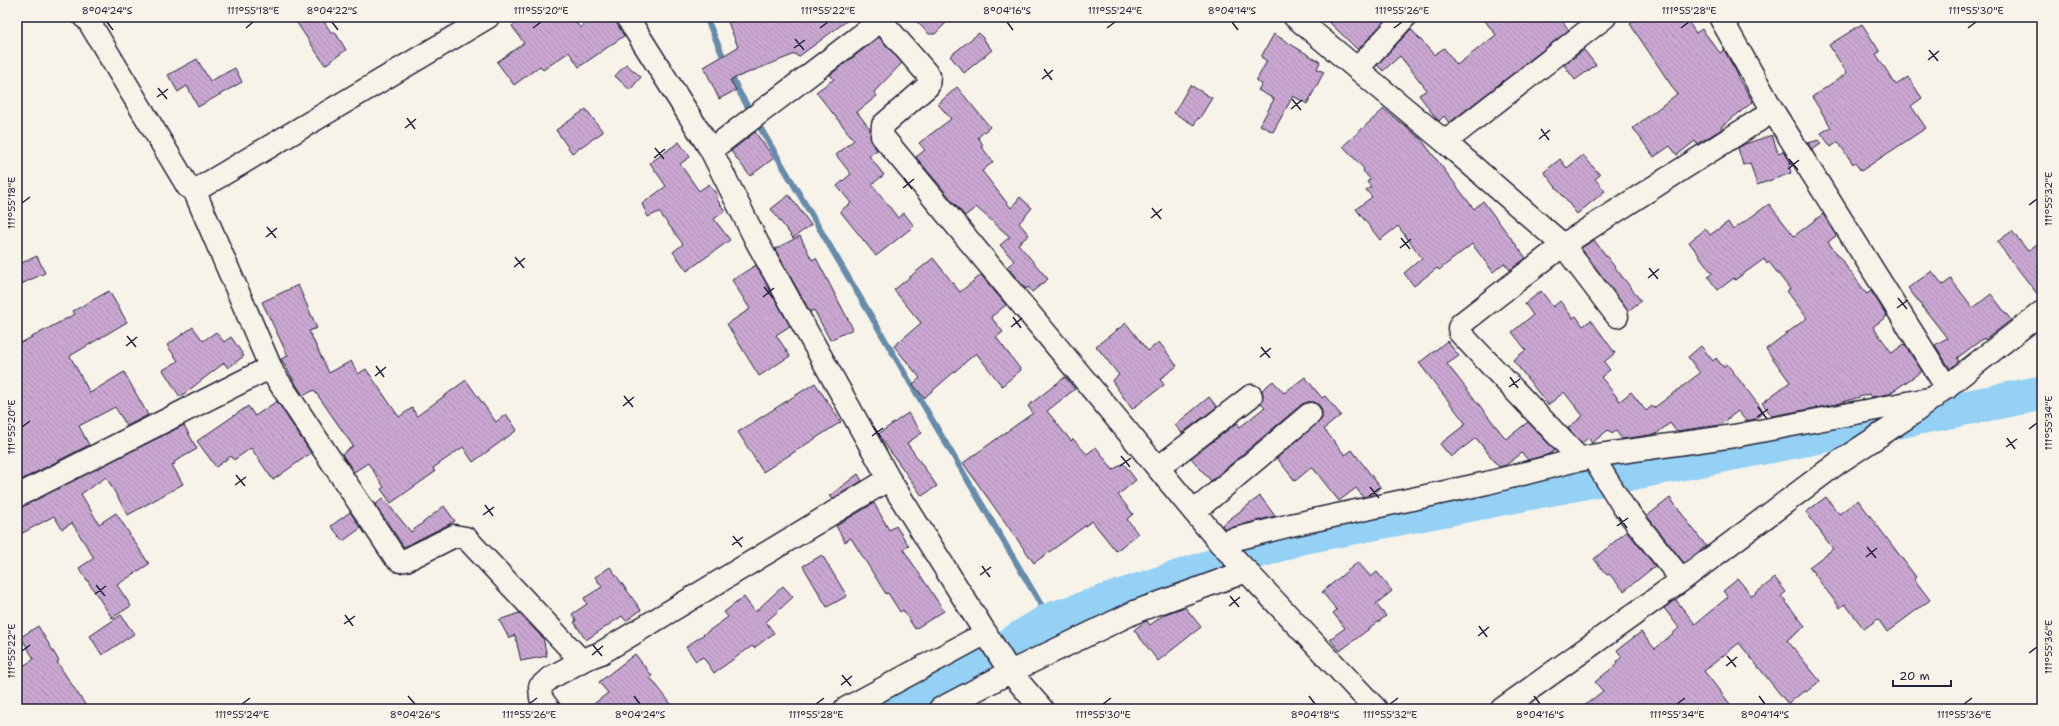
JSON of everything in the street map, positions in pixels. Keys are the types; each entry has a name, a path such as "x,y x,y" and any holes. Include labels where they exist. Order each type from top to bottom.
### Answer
{"street":[{"path":"84,17 88,20 188,187 194,190 273,373 395,557 400,561 406,560 454,536 466,538 578,657 585,659"},
{"path":"194,190 488,17"},
{"path":"627,17 711,150 757,242 889,479 998,653 1042,709"},
{"path":"1295,17 1445,142 1563,245 1617,316"},
{"path":"1358,69 1405,17"},
{"path":"1445,142 1605,17"},
{"path":"1720,17 1773,111 1941,393"},
{"path":"711,150 770,106 879,19 929,76 928,86 883,126 882,136 1221,544 1376,709"},
{"path":"1682,580 1623,506 1591,462 1460,333 1459,328 1461,324 1563,245 1773,111"},
{"path":"1513,706 1839,462 1941,393 2042,312"},
{"path":"17,496 261,372 268,371 273,373"},
{"path":"1221,544 1291,525 1487,483 1734,436 1941,393"},
{"path":"1158,468 1251,396"},
{"path":"1195,511 1310,414"},
{"path":"549,709 541,698 540,687 550,678 585,659 601,653 889,479"},
{"path":"845,709 998,653 1137,611 1244,569"},
{"path":"940,709 998,653"}],"building":[{"path":"293,17 321,17 332,34 335,32 346,50 325,65"},
{"path":"524,17 572,17 580,28 595,17 615,17 624,36 579,67 569,52 543,70 540,66 514,85 497,62 524,43 512,26"},
{"path":"741,17 852,17 798,57 795,54 730,80 736,90 719,99 704,67 738,47 728,22"},
{"path":"912,17 952,17 935,34 929,34"},
{"path":"1324,17 1388,17 1358,50"},
{"path":"1482,17 1559,17 1569,30 1449,123 1444,116 1439,121 1419,95 1427,90 1400,56 1383,71 1377,65 1411,29 1434,55 1444,48 1457,65 1496,35"},
{"path":"1639,17 1685,17 1696,33 1702,29 1720,53 1724,50 1738,75 1737,76 1753,102 1721,127 1722,129 1697,144 1695,141 1677,155 1670,146 1654,157 1633,128 1677,94 1630,24"},
{"path":"1862,24 1880,52 1876,54 1896,85 1908,77 1922,98 1911,106 1926,128 1861,171 1855,163 1853,164 1838,142 1831,147 1821,133 1831,127 1812,97 1847,73 1829,45"},
{"path":"979,33 992,50 964,73 950,56"},
{"path":"1274,34 1320,62 1317,69 1324,72 1307,104 1293,96 1273,132 1260,125 1274,99 1258,90 1262,84 1256,81 1267,61 1261,57"},
{"path":"879,37 902,63 874,92 877,96 857,112 870,129 872,143 877,150 869,156 884,175 872,184 898,218 904,213 914,226 876,256 840,211 851,203 837,186 851,174 836,155 854,140 816,92 834,79 830,75"},
{"path":"1584,50 1596,65 1575,80 1564,65"},
{"path":"197,59 210,81 235,68 242,82 198,107 187,86 178,92 168,75"},
{"path":"626,64 641,77 630,90 615,76"},
{"path":"1190,85 1212,98 1194,125 1174,113"},
{"path":"957,87 990,127 978,137 983,145 981,146 993,162 982,171 1011,208 1020,197 1032,208 1019,223 1029,235 1018,244 1048,279 1032,292 1028,287 1026,289 1007,267 1014,261 1000,245 1010,237 976,207 965,216 916,157 925,150 919,143 951,119 938,104"},
{"path":"586,109 603,132 572,153 556,130"},
{"path":"1384,109 1421,139 1474,209 1483,201 1526,258 1510,270 1504,263 1493,272 1472,244 1439,270 1437,268 1414,286 1404,273 1422,258 1398,226 1380,240 1356,209 1372,197 1366,190 1371,187 1367,182 1370,179 1363,171 1364,169 1343,146"},
{"path":"755,132 774,158 750,176 731,151"},
{"path":"1772,135 1778,153 1783,151 1792,164 1789,165 1791,173 1757,185 1750,163 1743,165 1738,148 1745,144"},
{"path":"1819,140 1821,144 1812,150 1808,143"},
{"path":"679,142 690,157 680,164 699,191 709,184 718,196 716,198 725,211 714,219 730,240 687,271 673,252 683,244 659,212 648,217 642,204 666,186 650,163"},
{"path":"1583,155 1600,175 1595,179 1605,191 1577,214 1544,172 1560,159 1567,168"},
{"path":"789,195 811,225 793,238 771,209"},
{"path":"1769,204 1794,236 1823,214 1836,236 1828,242 1867,294 1871,291 1887,316 1873,327 1892,353 1904,344 1922,371 1889,394 1871,397 1869,394 1837,404 1772,416 1762,403 1790,382 1766,349 1807,318 1787,291 1790,289 1769,262 1767,264 1764,259 1735,280 1734,278 1718,290 1708,277 1712,273 1689,242 1706,229 1710,235 1728,222 1733,230"},
{"path":"2012,231 2028,251 2042,240 2042,300 1997,242"},
{"path":"800,236 812,260 816,258 853,329 830,340 814,310 810,312 775,249"},
{"path":"1594,240 1641,301 1628,311 1581,248"},
{"path":"37,256 45,273 17,286 17,265"},
{"path":"933,258 960,292 981,275 1006,305 991,317 1003,332 996,337 1021,370 1002,386 976,353 924,398 913,384 920,378 894,346 921,323 894,290"},
{"path":"756,265 790,326 776,335 790,356 759,376 727,324 750,309 732,280"},
{"path":"1932,271 1943,285 1951,279 1973,308 1991,294 2011,320 1985,340 1984,338 1957,358 1959,361 1950,369 1935,345 1947,338 1908,288"},
{"path":"298,285 317,328 309,331 329,373 351,361 358,374 366,369 399,417 412,408 417,416 466,380 496,422 506,414 517,430 473,462 463,447 433,468 435,472 391,503 381,489 384,487 368,463 354,472 342,454 353,446 314,390 303,396 281,359 288,356 262,302"},
{"path":"109,291 127,322 70,356 90,393 124,372 148,415 127,426 115,407 79,426 89,445 17,482 17,345 75,314 73,311"},
{"path":"1541,291 1553,307 1560,301 1573,318 1576,316 1583,326 1591,320 1615,353 1604,362 1610,370 1601,377 1620,401 1631,392 1646,411 1652,406 1654,408 1700,373 1688,357 1701,346 1713,361 1716,358 1723,367 1727,364 1764,412 1755,419 1746,421 1738,411 1720,425 1676,431 1670,423 1656,434 1622,439 1616,431 1612,434 1608,430 1592,443 1588,438 1582,443 1568,428 1583,416 1564,392 1548,405 1513,360 1526,350 1512,332 1533,315 1525,304"},
{"path":"1126,323 1148,351 1159,342 1177,366 1160,379 1164,385 1132,409 1112,381 1119,375 1096,346"},
{"path":"193,327 203,341 216,332 224,342 231,337 244,356 228,368 224,363 180,397 163,370 178,361 167,345"},
{"path":"1447,341 1459,356 1447,364 1506,439 1528,422 1555,450 1550,454 1528,460 1522,453 1506,465 1499,467 1476,438 1451,457 1440,444 1466,424 1419,363"},
{"path":"1065,377 1075,389 1047,411 1071,441 1073,439 1087,454 1096,447 1113,470 1123,463 1136,480 1118,495 1133,514 1127,519 1138,534 1116,551 1092,521 1034,563 963,463 1033,413 1028,406"},
{"path":"1305,377 1322,398 1325,396 1341,415 1324,429 1345,455 1352,450 1381,488 1372,495 1363,497 1356,488 1339,501 1312,467 1295,481 1277,458 1322,419 1320,406 1315,402 1302,404 1211,481 1191,458 1237,423 1240,427 1265,407 1261,403 1263,395 1262,390 1273,381 1284,393"},
{"path":"815,383 841,422 763,472 738,432"},
{"path":"1209,397 1217,407 1182,433 1175,425"},
{"path":"277,401 311,453 273,480 251,448 234,460 231,456 216,467 197,441 248,406 255,416"},
{"path":"908,413 922,433 907,443 937,486 922,496 878,434"},
{"path":"184,425 197,449 174,462 175,464 172,465 183,484 128,515 106,477 81,494 99,524 116,513 149,564 117,585 131,606 112,618 79,568 94,558 72,523 62,529 54,516 17,536 17,508"},
{"path":"858,474 862,481 832,499 829,496"},
{"path":"1260,496 1275,516 1225,529 1222,525"},
{"path":"1826,497 1839,514 1858,500 1916,577 1914,579 1930,600 1887,632 1878,619 1864,629 1845,604 1840,608 1809,567 1833,549 1806,512"},
{"path":"383,498 411,532 444,506 455,521 404,547 375,505"},
{"path":"1670,498 1706,546 1684,563 1647,516"},
{"path":"874,503 889,530 896,526 909,546 903,549 944,611 915,629 903,610 900,612 888,593 886,594 851,538 845,542 836,526"},
{"path":"350,512 361,528 343,541 331,526"},
{"path":"1627,531 1655,566 1624,591 1609,574 1607,575 1594,559"},
{"path":"822,555 847,596 827,607 803,566"},
{"path":"1358,562 1371,577 1377,572 1392,591 1376,604 1386,616 1340,651 1330,639 1345,628 1333,613 1337,610 1322,592"},
{"path":"610,567 641,610 626,621 622,616 586,640 574,622 576,621 572,614 587,604 584,598 602,587 595,577"},
{"path":"1775,578 1786,592 1781,596 1805,626 1787,640 1820,681 1806,692 1804,691 1788,704 1739,643 1704,671 1734,709 1580,709 1603,691 1595,682 1617,664 1616,662 1622,657 1617,650 1641,632 1655,649 1679,628 1664,608 1676,600 1695,624 1728,597 1723,591 1738,579 1752,596"},
{"path":"783,586 793,597 766,622 774,633 754,648 752,646 714,673 703,657 696,661 686,647 728,617 724,612 744,597 755,612"},
{"path":"1185,607 1201,627 1158,661 1134,630 1144,622 1147,621 1150,625 1165,614"},
{"path":"519,613 543,638 547,656 521,661 515,635 509,638 499,620"},
{"path":"121,615 134,634 102,655 90,636"},
{"path":"38,626 59,661 57,662 88,709 24,709 17,698 17,670 34,659 21,637"},
{"path":"635,654 652,676 650,677 675,709 587,709 608,693 599,682"}],"waterway":[{"path":"706,17 726,63"},
{"path":"730,72 738,90 1050,620"},
{"path":"894,709 974,667 1050,620 1301,537 2042,393"}]}
